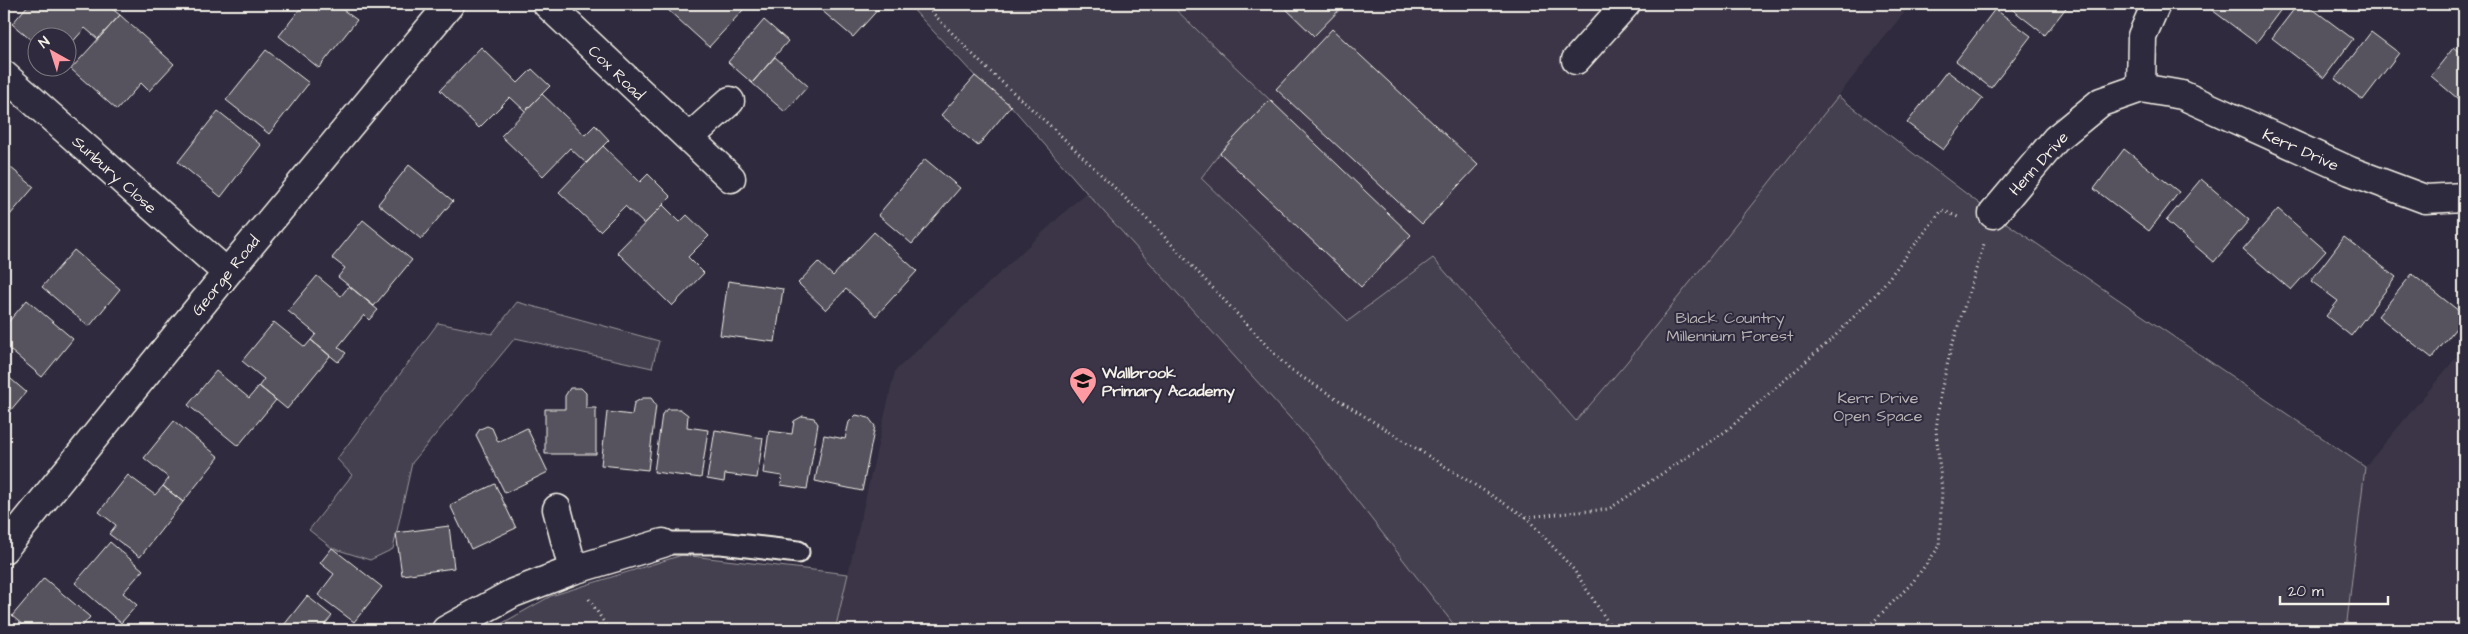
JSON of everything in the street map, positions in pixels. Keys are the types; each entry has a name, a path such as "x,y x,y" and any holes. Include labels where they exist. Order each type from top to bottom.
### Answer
{"street":[{"name":"George Road","path":"4,549 227,273 450,4"},
{"name":"Cox Road","path":"547,4 640,94 690,137 731,178"},
{"path":"1576,60 1626,4"},
{"path":"2141,88 2142,36 2156,4"},
{"name":"Sunbury Close","path":"4,75 227,273"},
{"name":"Kerr Drive","path":"2141,88 2182,96 2350,171 2425,199 2464,197"},
{"name":"Henn Drive","path":"1993,214 2056,139 2100,102 2141,88"},
{"path":"690,137 730,101"},
{"path":"557,509 573,570"},
{"path":"446,630 513,593 573,570 663,543"}],"lane":[{"path":"663,543 720,543 798,552"}],"path":[{"path":"924,4 983,66 1056,131 1159,231 1289,369 1526,517 1574,570 1613,630"},
{"path":"1526,517 1610,510 1726,431 1834,337 1877,293 1942,210 1961,218 1993,214 1951,349 1941,391 1936,430 1942,491 1939,547 1912,583 1865,630"}],"shaded area":[{"path":"1170,4 1911,4 1626,363 1576,421 1433,258 1348,321 1201,178 1220,153 1270,100"},
{"name":"Wallbrook Primary Academy","path":"1086,192 1309,439 1458,630 835,630 895,371"},
{"path":"2464,348 2464,630 2346,630 2365,467"}],"green space":[{"name":"Kerr Drive Open Space","path":"908,4 1170,4 1270,100 1220,153 1201,178 1348,321 1433,258 1576,421 1626,363 1838,96 1993,214 2365,467 2346,630 1458,630 1309,439 1011,106 975,76"},
{"path":"517,302 659,341 652,368 515,338 412,463 393,549 370,560 332,548 309,530 352,475 337,459 438,323 492,334"},
{"path":"682,555 848,574 835,630 490,630 551,596"}],"building":[{"path":"29,4 88,4 94,9 98,4 106,4 120,15 98,39 85,28 78,36 78,28 28,28 28,38 12,24"},
{"path":"304,4 335,4 357,20 319,68 279,36"},
{"path":"672,4 736,4 743,10 709,47 667,9"},
{"path":"825,4 883,4 853,37 820,9"},
{"path":"1281,4 1345,4 1314,36"},
{"path":"2012,4 2069,4 2045,35 2009,7"},
{"path":"2204,4 2285,4 2256,43"},
{"path":"2298,4 2306,4 2353,39 2324,78 2272,38"},
{"path":"1995,9 2031,36 1991,88 1956,61"},
{"path":"120,15 174,64 149,91 141,83 117,110 78,75 78,61"},
{"path":"764,20 788,41 752,83 728,62"},
{"path":"1332,29 1478,165 1422,224 1276,89"},
{"path":"2371,32 2399,53 2363,100 2335,79"},
{"path":"481,47 518,83 532,69 550,86 525,111 510,97 479,128 440,90"},
{"path":"2454,47 2464,55 2464,104 2431,76"},
{"path":"266,50 309,83 269,134 226,100"},
{"path":"775,57 808,86 785,112 752,83"},
{"path":"1947,71 1983,98 1943,150 1907,123"},
{"path":"975,76 1011,106 978,146 941,115"},
{"path":"542,94 585,135 595,125 609,140 586,163 570,148 543,176 501,136"},
{"path":"1270,100 1411,235 1361,287 1220,153"},
{"path":"218,111 261,145 221,197 178,162"},
{"path":"603,146 640,182 648,174 671,197 644,224 625,206 600,231 559,192"},
{"path":"2124,149 2179,192 2149,231 2094,189"},
{"path":"925,159 960,188 912,244 878,215"},
{"path":"4,162 34,187 4,222"},
{"path":"409,165 453,201 421,239 378,204"},
{"path":"2201,179 2249,220 2214,262 2166,221"},
{"path":"663,205 680,222 687,215 709,236 688,257 704,273 672,306 617,252"},
{"path":"2278,209 2326,251 2291,290 2243,249"},
{"path":"363,220 412,260 374,306 338,277 345,268 332,258"},
{"path":"874,232 917,271 876,316 846,289 826,310 798,283 818,262 833,276"},
{"path":"2344,237 2396,277 2351,336 2326,316 2338,301 2311,281"},
{"path":"74,250 120,289 89,327 42,287"},
{"path":"2412,274 2464,315 2464,318 2432,358 2378,316"},
{"path":"317,276 341,296 349,286 378,310 369,320 364,315 338,347 346,353 338,362 311,340 316,334 288,311"},
{"path":"728,281 783,289 775,342 720,335"},
{"path":"27,300 73,339 42,377 4,345 4,327"},
{"path":"274,322 305,347 311,340 330,356 287,409 259,386 264,379 242,361"},
{"path":"216,371 249,398 259,386 276,400 238,446 188,405"},
{"path":"4,373 26,392 4,418"},
{"path":"570,388 581,388 586,393 586,408 596,408 596,454 545,454 545,409 565,409 565,396"},
{"path":"643,398 651,398 656,405 648,470 601,465 607,412 632,415 634,403"},
{"path":"668,409 680,409 688,415 687,427 708,430 701,478 654,472 662,414"},
{"path":"856,415 869,418 875,426 862,491 815,481 824,435 845,439 849,422"},
{"path":"803,416 814,418 818,424 807,489 781,485 782,476 763,473 769,431 792,434 794,421"},
{"path":"174,421 219,457 183,502 163,486 169,478 144,458"},
{"path":"487,426 492,428 498,442 527,428 548,472 505,493 476,435 480,429"},
{"path":"715,430 763,438 757,478 725,474 724,482 707,479"},
{"path":"128,475 155,495 163,486 183,502 140,557 109,534 116,525 99,512"},
{"path":"495,484 516,528 471,549 450,505"},
{"path":"449,526 454,568 402,575 396,533"},
{"path":"110,542 143,570 123,593 137,605 121,623 75,583"},
{"path":"332,548 382,587 354,622 318,595 334,574 320,563"},
{"path":"44,578 90,617 79,630 29,630 12,616"},
{"path":"307,596 332,616 325,624 332,630 280,630"}],"place":[{"name":"Wallbrook Primary Academy","path":"1083,405"}],"park label":[{"name":"Black Country Millennium Forest","path":"1730,326"}]}
